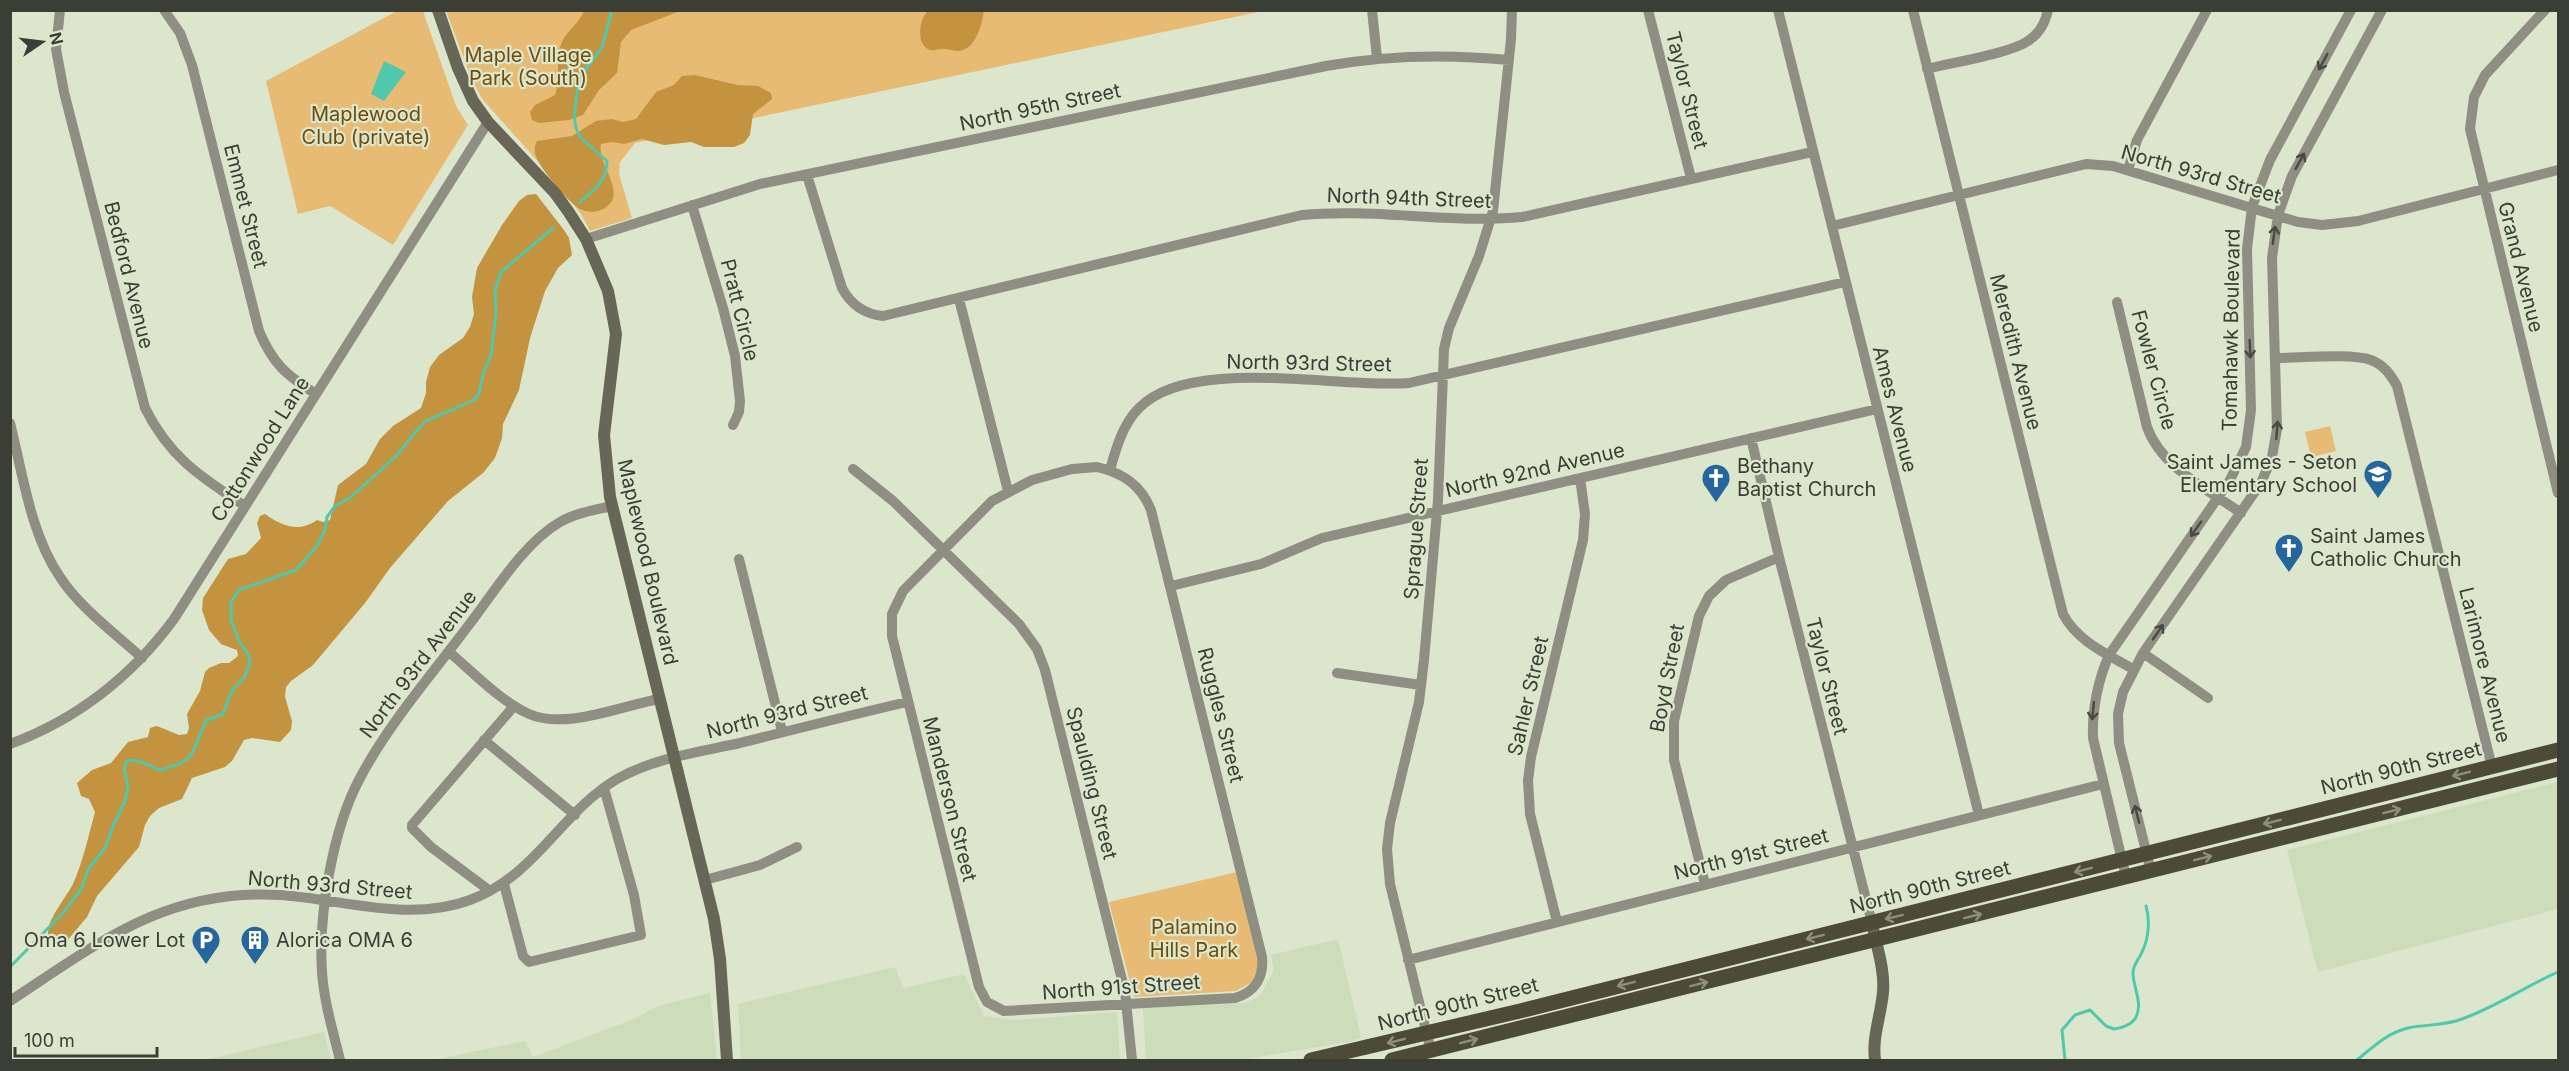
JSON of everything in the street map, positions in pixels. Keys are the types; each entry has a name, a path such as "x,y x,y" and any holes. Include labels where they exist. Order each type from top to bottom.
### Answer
{"main road":[{"name":"North 90th Street","path":"1311,1060 1872,923 2559,750"},
{"name":"North 90th Street","path":"1392,1060 2559,769"}],"street":[{"name":"Bedford Avenue","path":"60,10 56,49 64,92 145,408 164,441 188,467 246,506"},
{"name":"Emmet Street","path":"164,10 180,33 192,65 259,331 270,354 282,370 316,394"},
{"name":"Maplewood Boulevard","path":"438,10 468,94 488,122 555,193 586,239 608,291 616,324 604,435 606,470 612,506 705,880 720,959 728,1060"},
{"path":"1372,10 1377,58"},
{"name":"Sprague Street","path":"1431,1051 1390,884 1387,849 1390,824 1421,685 1437,511 1444,349 1449,328 1479,256 1490,220 1509,60 1512,10"},
{"name":"Taylor Street","path":"1648,10 1691,178"},
{"name":"Ames Avenue","path":"1778,10 1979,815"},
{"name":"Meredith Avenue","path":"1913,10 2063,614 2076,633 2133,669"},
{"path":"1927,69 2024,44 2038,33 2048,10"},
{"path":"2128,170 2137,140 2208,10"},
{"name":"Tomahawk Boulevard","path":"2126,877 2093,738 2092,721 2097,689 2109,655 2218,497 2238,466 2246,447 2251,422 2247,249 2252,207 2270,160 2351,10"},
{"name":"Tomahawk Boulevard","path":"2151,871 2119,743 2118,714 2123,692 2143,653 2261,483 2275,444 2278,411 2272,258 2278,215 2292,176 2382,10"},
{"path":"2484,189 2470,129 2474,97 2485,75 2545,10"},
{"name":"North 95th Street","path":"586,239 760,184 1326,66 1377,58 1437,55 1509,60"},
{"name":"Cottonwood Lane","path":"10,744 38,733 84,708 126,675 174,619 488,122"},
{"name":"North 94th Street","path":"807,175 842,288 852,303 866,312 891,316 1302,215 1372,212 1490,220 1562,210 1691,178 1812,152"},
{"name":"North 93rd Street","path":"1832,226 2086,164 2113,166 2128,170 2307,224 2338,224 2559,170"},
{"name":"Grand Avenue","path":"2484,189 2559,493"},
{"name":"Pratt Circle","path":"692,204 735,356 740,400 739,412 733,426"},
{"name":"North 93rd Street","path":"1110,470 1122,433 1136,411 1150,398 1175,388 1223,378 1384,385 1443,376 1845,282"},
{"path":"959,299 1008,491"},
{"name":"Fowler Circle","path":"2117,302 2147,427 2153,442 2172,464 2241,513"},
{"name":"Larimore Avenue","path":"2277,358 2361,358 2380,365 2393,378 2397,386 2492,766"},
{"name":"North 92nd Avenue","path":"1170,586 1261,564 1322,538 1877,409"},
{"path":"10,423 36,524 48,558 73,594 142,658"},
{"name":"Taylor Street","path":"1751,438 1872,923"},
{"path":"943,549 984,508 1008,491 1032,480 1072,469 1097,467 1110,470"},
{"name":"Spaulding Street","path":"853,469 893,501 1019,624 1041,658 1127,1005 1132,1060"},
{"name":"Ruggles Street","path":"1110,470 1131,481 1147,500 1262,957 1262,971 1256,986"},
{"name":"Sahler Street","path":"1557,921 1530,814 1528,781 1531,758 1583,540 1585,514 1580,478"},
{"name":"North 93rd Avenue","path":"326,901 339,832 360,778 381,743 519,560 539,537 569,518 612,506"},
{"name":"Manderson Street","path":"943,549 903,591 892,614 892,636 978,987 987,1002"},
{"name":"Boyd Street","path":"1705,884 1674,760 1674,721 1699,616 1708,596 1726,580 1779,557"},
{"path":"739,559 782,731"},
{"path":"449,652 514,706 535,717 561,720 659,699"},
{"path":"2143,653 2208,698"},
{"path":"1337,673 1421,685"},
{"name":"North 93rd Street","path":"10,1001 111,935 168,909 212,898 283,895 385,909 419,910 456,904 504,884 528,864 604,788 632,772 674,758 907,702"},
{"path":"490,891 431,847 411,828 514,706"},
{"path":"484,740 575,815"},
{"name":"North 91st Street","path":"1408,960 2103,784"},
{"path":"504,884 523,956 529,962 640,935 634,895 604,788"},
{"path":"705,880 760,865 797,848"},
{"path":"326,901 322,972 340,1060"},
{"path":"1872,923 1884,984 1882,1004 1874,1033 1875,1060"},
{"name":"North 91st Street","path":"987,1002 995,1008 1010,1012 1235,998 1256,986"}],"shaded area":[{"path":"584,11 680,11 631,30 621,42 617,73 599,90 583,115 569,120 539,123 532,120 530,112 535,105 555,95 562,42"},
{"path":"928,11 984,11 980,29 974,41 964,50 958,51 931,50 923,44 920,32 922,20"},
{"path":"695,75 737,85 758,86 771,93 772,99 753,114 750,135 744,143 734,147 704,147 691,142 664,145 642,139 624,144 612,142 601,144 603,161 611,180 613,197 610,204 595,212 583,210 573,204 540,165 535,154 537,141 572,136 596,121 612,119 623,122 636,119 656,92 674,85 682,76"},
{"path":"536,194 569,238 572,255 558,268 545,291 530,338 519,390 503,424 502,438 495,458 483,473 448,501 390,568 365,603 313,665 286,687 285,697 292,721 291,730 280,742 252,738 244,740 232,761 225,767 192,778 182,799 159,808 150,816 139,847 97,896 87,917 66,942 52,941 48,933 49,928 76,876 95,812 89,799 81,796 77,783 92,770 111,763 128,742 148,737 150,728 157,726 179,735 187,734 189,728 187,714 200,691 205,672 221,663 229,663 238,656 237,650 221,644 209,630 202,610 203,598 228,559 246,554 261,538 257,523 260,516 265,514 284,525 297,527 317,520 323,522 330,520 338,485 366,464 380,439 393,426 421,408 430,367 439,355 463,338 470,327 474,314 472,297 477,268 519,201 527,195"},
{"path":"2558,782 2558,909 2318,972 2287,850"},
{"path":"1338,939 1361,1037 1353,1041 1241,1060 1146,1060 1143,1008 1245,1003 1260,996 1274,970 1271,955"},
{"path":"895,967 904,988 964,974 984,1016 1016,1020 1117,1012 1120,1060 741,1060 738,1004"},
{"path":"710,993 717,1060 433,1060 525,1041 533,1057 634,1019 658,1006"},
{"path":"324,1032 331,1060 205,1060"}],"green space":[{"name":"Maplewood Club (private)","path":"397,11 423,11 456,106 468,125 393,245 330,206 298,214 266,81"},
{"name":"Maple Village Park (South)","path":"446,11 1263,11 635,143 620,162 619,174 632,218 590,231 581,214 559,185 482,99 471,77"},
{"path":"2330,426 2336,451 2311,457 2305,432"},
{"name":"Palamino Hills Park","path":"1237,872 1259,965 1252,982 1236,991 1134,997 1109,902"}],"water":[{"path":"384,61 406,72 384,101 371,94"}],"waterway":[{"path":"580,202 602,180 607,161 580,137 576,128 574,117 578,86 584,72 602,47 612,10"},
{"path":"10,967 63,913 81,889 89,868 105,848 125,801 128,786 124,768 126,762 135,760 160,770 182,762 192,752 207,720 223,714 232,690 244,678 250,663 248,654 239,641 231,620 231,602 239,590 296,570 317,546 325,530 327,517 335,506 351,497 396,456 424,422 474,400 479,394 483,374 491,355 496,313 495,291 501,272 553,228"},
{"path":"2065,1060 2062,1030 2075,1015 2090,1010 2106,1026 2114,1029 2126,1026 2135,1019 2138,1002 2133,970 2141,955 2147,935 2146,906"},
{"path":"2357,1060 2393,1033 2408,1028 2462,1019 2487,1009 2558,972"}],"place":[{"name":"Saint James - Seton Elementary School","path":"2378,500"},
{"name":"Bethany Baptist Church","path":"1716,504"},
{"name":"Saint James Catholic Church","path":"2289,574"},
{"name":"Oma 6 Lower Lot","path":"206,966"},
{"name":"Alorica OMA 6","path":"255,966"}]}
